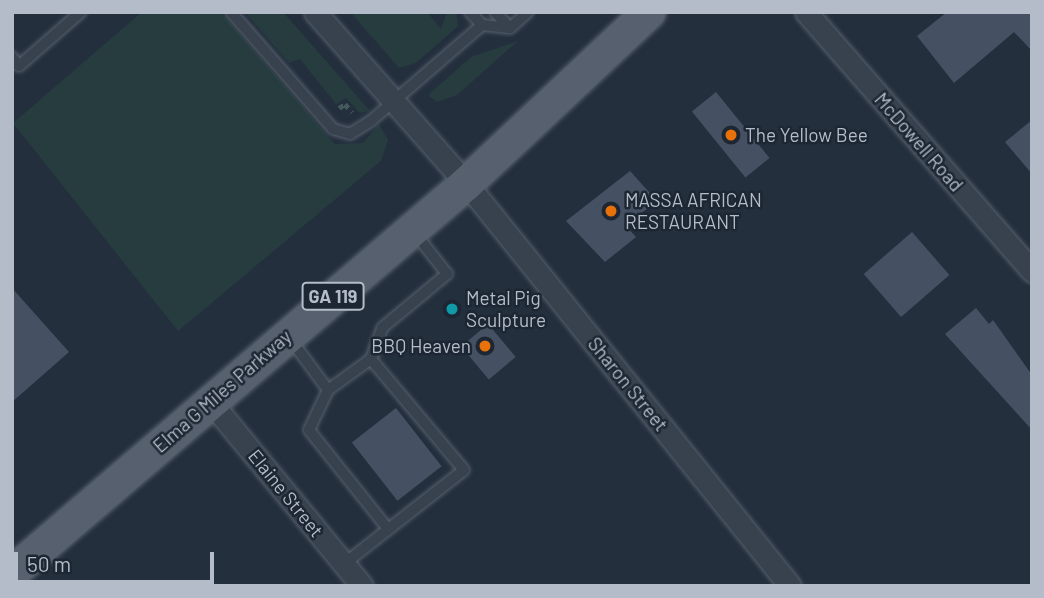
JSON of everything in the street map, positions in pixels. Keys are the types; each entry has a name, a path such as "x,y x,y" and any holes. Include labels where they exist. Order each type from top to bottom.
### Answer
{"main road":[{"name":"Elma G Miles Parkway","path":"12,572 466,183 648,12"}],"street":[{"name":"Sharon Street","path":"315,12 466,183 790,586"},
{"name":"McDowell Road","path":"806,12 1032,271"},
{"name":"Elaine Street","path":"210,401 362,586"}],"lane":[{"path":"12,57 19,66 81,12"},
{"path":"231,12 340,133 355,132 394,102 482,25"},
{"path":"470,12 482,25 510,27 528,12"},
{"path":"495,12 510,27"},
{"path":"388,529 309,430 328,390 371,359 382,328 447,274 412,229"},
{"path":"287,335 328,390"},
{"path":"344,564 464,470 371,359"}],"green space":[{"path":"142,12 221,12 335,144 363,143 379,124 388,140 381,161 178,331 13,123"},
{"path":"245,12 283,12 370,111 360,113 346,98 336,104 300,59 289,63"},
{"path":"350,12 427,12 441,29 447,12 456,12 458,26 416,63 399,68"},
{"path":"518,41 457,95 437,102 428,95 471,57"}],"building":[{"path":"947,12 1032,12 1032,51 1014,32 954,83 917,36"},
{"name":"The Yellow Bee","path":"716,92 769,158 745,178 692,112"},
{"path":"1032,120 1032,174 1005,142"},
{"name":"MASSA AFRICAN RESTAURANT","path":"630,171 658,202 624,224 636,237 605,262 566,221"},
{"path":"912,232 949,275 901,317 864,274"},
{"path":"12,288 69,352 12,402"},
{"path":"976,308 989,324 993,320 1032,375 1032,430 945,334"},
{"path":"488,324 516,357 489,379 461,346"},
{"path":"396,408 442,466 397,501 352,442"}],"place":[{"name":"The Yellow Bee","path":"731,135"},
{"name":"MASSA AFRICAN RESTAURANT","path":"611,211"},
{"name":"Metal Pig Sculpture","path":"452,309"},
{"name":"BBQ Heaven","path":"485,346"}]}
